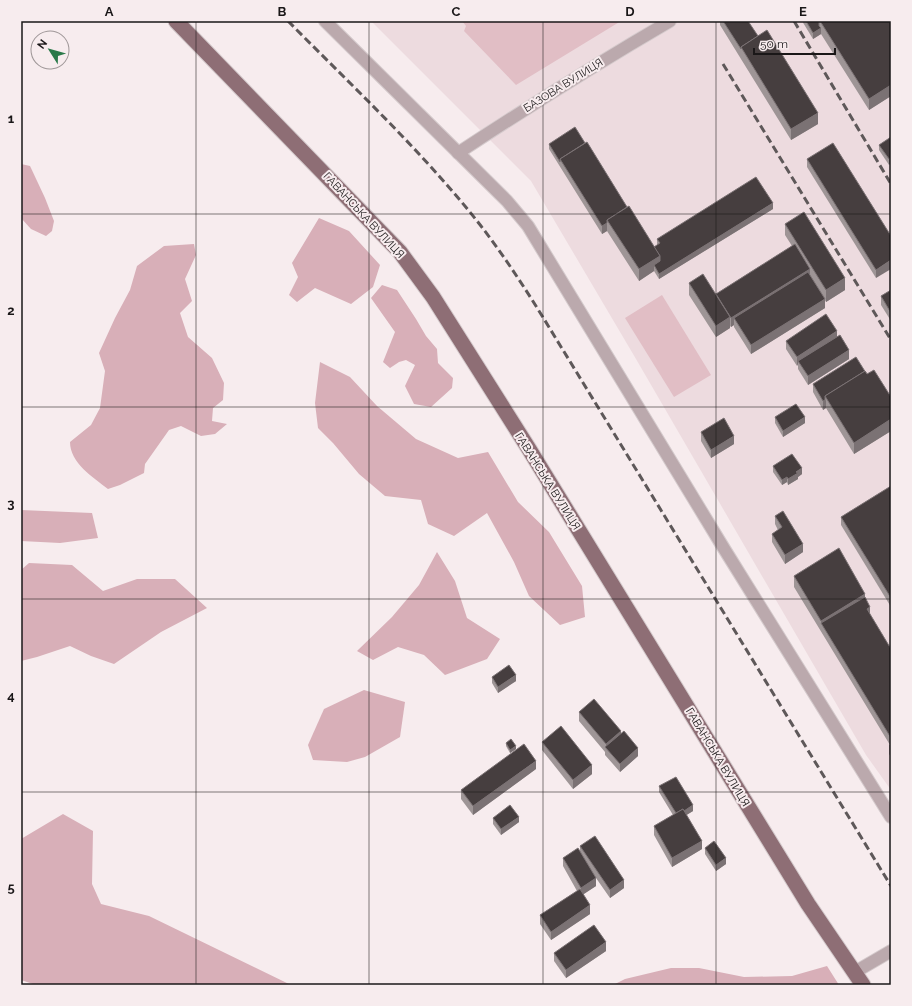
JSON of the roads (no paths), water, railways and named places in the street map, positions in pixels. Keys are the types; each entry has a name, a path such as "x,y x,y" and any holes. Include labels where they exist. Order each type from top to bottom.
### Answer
{"main road":[{"name":"ГАВАНСЬКА ВУЛИЦЯ","path":"176,21 400,252 433,297 541,469 808,904 863,985"}],"street":[{"path":"325,21 507,200 528,226 723,547 891,816"},
{"name":"БАЗОВА ВУЛИЦЯ","path":"458,153 535,102 670,21"},
{"path":"855,972 891,951"}],"railway":[{"path":"288,21 388,121 436,172 481,226 520,280 891,886"},
{"path":"794,21 891,184"},
{"path":"723,64 891,340"}]}
